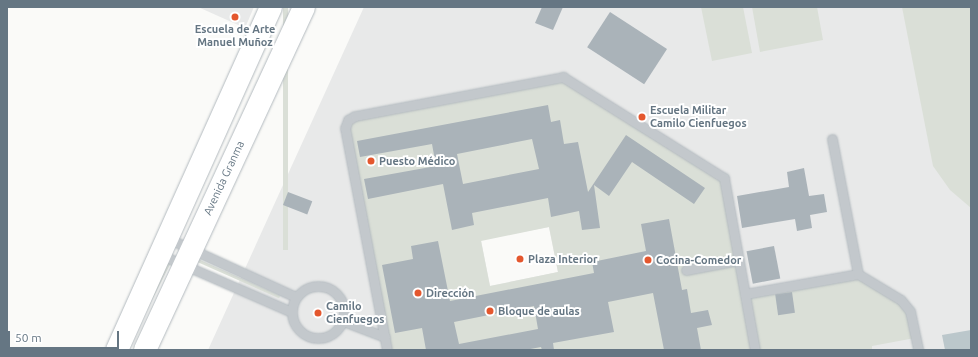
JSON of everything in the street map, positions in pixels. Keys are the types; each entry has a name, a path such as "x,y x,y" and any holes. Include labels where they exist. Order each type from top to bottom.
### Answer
{"main road":[{"path":"117,350 162,246 271,7"},
{"name":"Avenida Granma","path":"145,350 187,256 304,7"}],"lane":[{"path":"387,350 345,128 348,120 355,116 563,77 724,178 755,350"},
{"path":"832,139 858,274"},
{"path":"162,246 296,298"},
{"path":"162,246 187,256 292,312"},
{"path":"686,270 739,260"},
{"path":"745,294 858,274 901,300 910,311 918,350"},
{"path":"316,286 332,290 343,304 343,321 333,335 316,339 300,332 295,325 292,312 296,298 302,292 316,286"},
{"path":"343,321 385,337"}],"shaded area":[{"name":"Escuela de Arte Manuel Muñoz","path":"198,7 254,7 245,28"},
{"path":"283,7 288,7 288,250 283,250"},
{"name":"Escuela Militar Camilo Cienfuegos","path":"364,7 971,7 971,350 208,350","holes":["549,227 558,272 490,286 481,240"]},
{"path":"701,7 743,7 752,53 712,61"},
{"path":"752,7 817,7 823,40 760,52"},
{"path":"902,7 971,7 971,208 950,190 933,166"},
{"path":"563,77 724,178 745,294 858,274 901,300 915,338 872,346 872,350 387,350 348,120","holes":["549,227 558,272 490,286 481,241"]},
{"path":"165,259 171,262 126,350 120,348"},
{"path":"198,259 280,296 279,298 197,262"},
{"path":"971,330 971,350 945,350 942,335"}],"building":[{"path":"542,7 563,7 553,30 535,23"},
{"path":"610,12 667,49 644,84 587,47"},
{"path":"548,105 551,122 560,120 564,144 578,142 588,192 626,135 705,188 694,204 632,162 609,196 594,185 600,228 582,230 579,211 551,217 548,198 472,213 474,225 452,230 443,184 368,199 364,179 436,166 432,144 360,157 357,141","holes":["532,139 539,169 463,184 457,154"]},
{"path":"804,168 809,196 824,194 827,212 810,215 812,228 797,231 795,219 742,228 737,196 789,187 787,172"},
{"path":"288,192 312,201 307,214 283,205"},
{"path":"669,219 682,290 687,289 691,313 708,310 712,325 697,328 701,350 664,350 653,293 608,302 614,332 553,343 554,350 542,350 541,347 525,350 426,350 422,328 395,333 382,265 413,259 411,246 438,241 450,301 594,273 592,262 646,251 641,224","holes":["534,306 538,329 459,344 454,322"]},
{"path":"774,246 780,278 753,284 747,251"},
{"path":"792,292 795,313 778,315 775,294"}],"place":[{"name":"Escuela de Arte Manuel Muñoz","path":"235,17"},
{"name":"Escuela Militar Camilo Cienfuegos","path":"642,117"},
{"name":"Puesto Médico","path":"371,161"},
{"name":"Plaza Interior","path":"520,259"},
{"name":"Cocina-Comedor","path":"648,260"},
{"name":"Dirección","path":"418,293"},
{"name":"Bloque de aulas","path":"490,311"},
{"name":"Camilo Cienfuegos","path":"318,313"}]}
